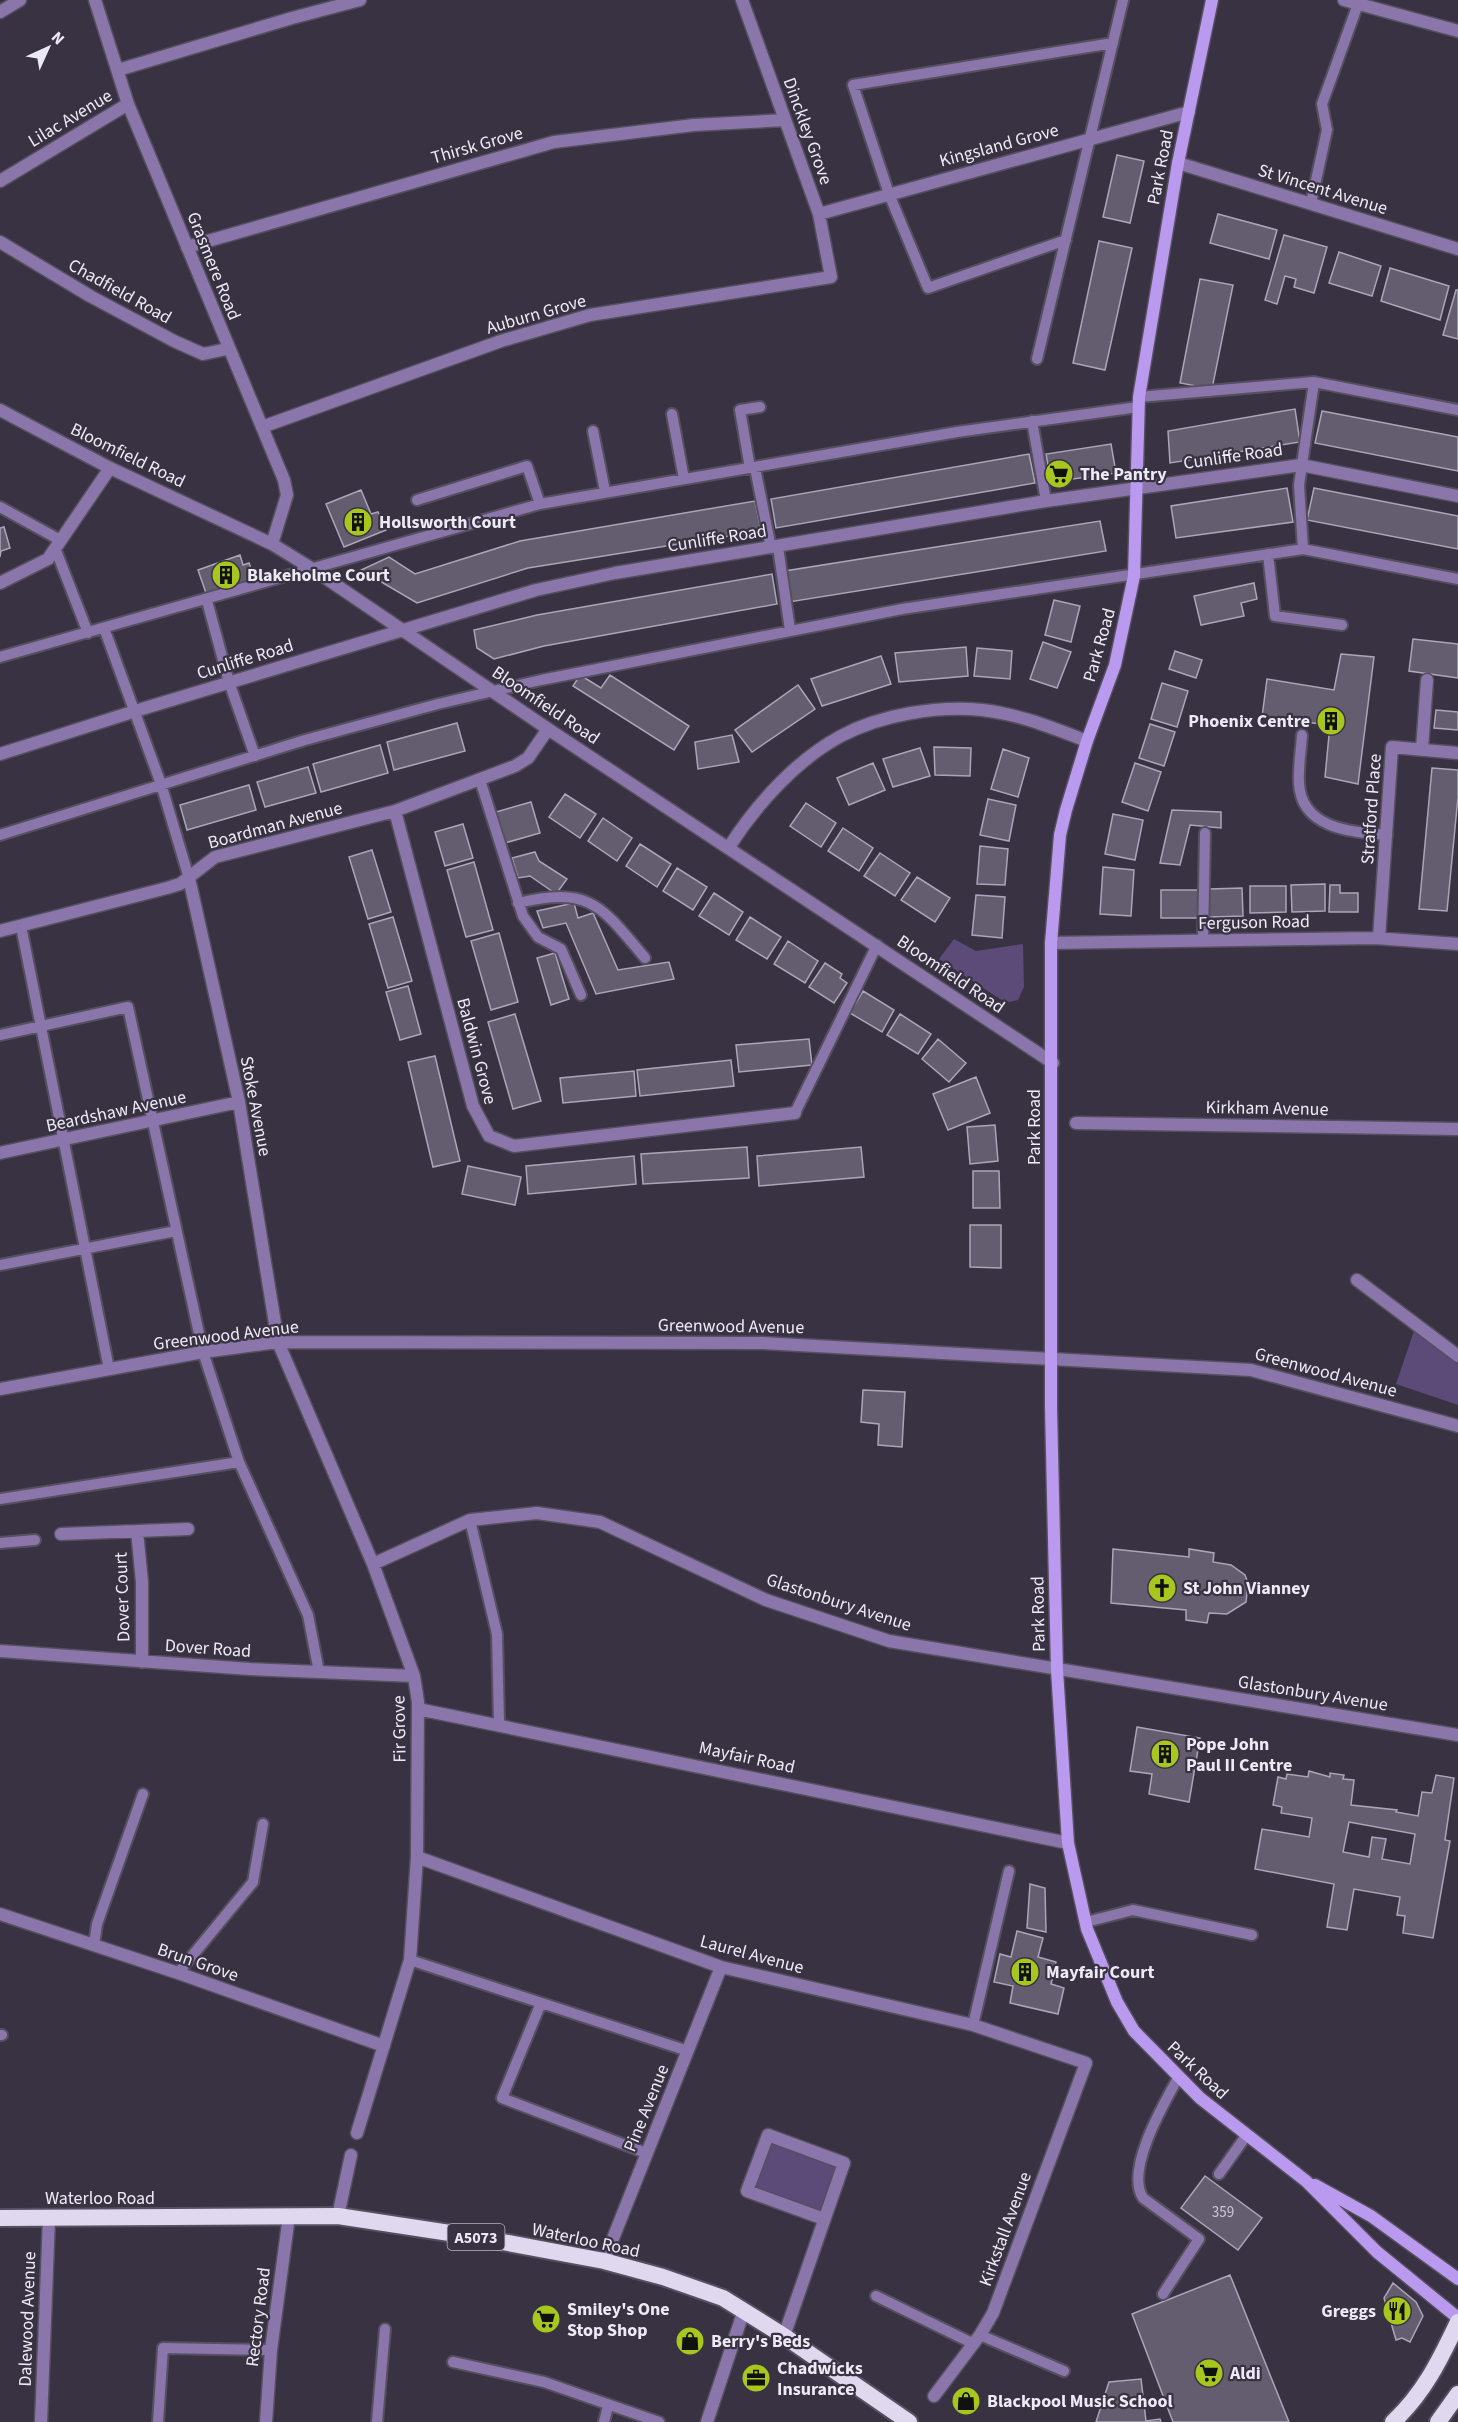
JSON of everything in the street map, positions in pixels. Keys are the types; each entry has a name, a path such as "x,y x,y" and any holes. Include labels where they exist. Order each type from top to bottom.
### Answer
{"highway":[{"name":"Waterloo Road","path":"0,2218 338,2216 476,2237 604,2261 694,2287 744,2310 909,2422"},
{"path":"1399,2420 1432,2376 1458,2320"},
{"path":"1438,2422 1458,2394"}],"main road":[{"name":"Park Road","path":"1212,0 1178,163 1139,402 1134,576 1115,665 1087,741 1060,835 1051,943 1052,1359 1057,1670 1068,1843 1086,1922 1098,1959 1134,2031 1178,2078 1246,2136 1306,2181 1377,2252 1458,2320"},
{"name":"Park Road","path":"1306,2181 1371,2216 1458,2279"}],"street":[{"path":"0,12 20,0"},
{"name":"Grasmere Road","path":"94,0 128,104 188,247 227,349 284,480 286,495 272,544"},
{"path":"118,70 360,0"},
{"name":"Dinckley Grove","path":"742,0 819,214 831,277"},
{"path":"1344,0 1458,31"},
{"name":"Lilac Avenue","path":"0,181 128,104"},
{"name":"Kingsland Grove","path":"819,214 1189,112"},
{"name":"Thirsk Grove","path":"188,247 554,142 694,124 785,120"},
{"name":"St Vincent Avenue","path":"1178,163 1458,249"},
{"name":"Chadfield Road","path":"0,242 174,341 203,354 227,349"},
{"name":"Auburn Grove","path":"262,427 501,341 590,315 831,277"},
{"name":"Bloomfield Road","path":"0,410 110,468 272,544 311,568 548,729 1053,1063"},
{"name":"Cunliffe Road","path":"0,754 134,711 405,630 559,585 615,573 1046,501 1301,465 1458,496"},
{"path":"0,583 48,559 110,468"},
{"path":"1422,749 1427,680"},
{"path":"729,848 747,819 803,764 838,737 880,722 941,708 985,710 1025,718 1087,741"},
{"name":"Boardman Avenue","path":"0,931 167,888 189,878 207,861 215,857 395,811 480,780 515,766 528,758 548,729"},
{"name":"Stratford Place","path":"1379,938 1392,747 1458,753"},
{"name":"Baldwin Grove","path":"395,811 472,1106 489,1136 514,1146 795,1113"},
{"name":"Stoke Avenue","path":"189,878 239,1102 278,1342"},
{"name":"Ferguson Road","path":"1051,943 1379,938 1458,944"},
{"name":"Beardshaw Avenue","path":"0,1153 239,1102"},
{"name":"Kirkham Avenue","path":"1076,1123 1458,1129"},
{"path":"1357,1280 1458,1356"},
{"name":"Greenwood Avenue","path":"0,1389 203,1352 278,1342 762,1343 1251,1370 1458,1426"},
{"name":"Fir Grove","path":"278,1342 373,1564 414,1676 418,1709 417,1857 410,1960 357,2133"},
{"name":"Glastonbury Avenue","path":"373,1564 470,1520 537,1513 600,1522 766,1600 889,1641 1458,1735"},
{"name":"Dover Court","path":"61,1534 188,1529"},
{"name":"Dover Court","path":"137,1531 142,1582 142,1662"},
{"name":"Dover Road","path":"0,1651 142,1662 414,1676"},
{"name":"Mayfair Road","path":"418,1709 499,1723 1068,1843"},
{"name":"Laurel Avenue","path":"417,1857 721,1968 973,2025 1086,2063"},
{"name":"Brun Grove","path":"0,1914 178,1973 384,2046"},
{"name":"Pine Avenue","path":"604,2261 721,1968"},
{"name":"Kirkstall Avenue","path":"934,2396 977,2339 993,2313 1086,2063"},
{"path":"784,2336 844,2163 768,2135 747,2191 824,2219"},
{"path":"338,2216 351,2155"},
{"name":"Rectory Road","path":"266,2422 272,2350 289,2216"},
{"name":"Dalewood Avenue","path":"41,2422 49,2217"},
{"path":"707,2422 744,2310"}],"lane":[{"path":"1037,359 1123,0"},
{"path":"1311,203 1327,130 1322,104 1358,4"},
{"path":"1065,240 928,288 890,194 853,85 1113,43"},
{"path":"1303,549 1299,485 1314,382"},
{"path":"0,657 540,504 604,491 1139,402 1314,382 1458,410"},
{"path":"760,407 740,410 774,548 790,630"},
{"path":"672,414 684,479"},
{"path":"1032,421 1046,501"},
{"path":"593,431 604,491"},
{"path":"417,500 527,466 540,504"},
{"path":"0,507 58,544 88,633"},
{"path":"0,835 161,784 438,704 790,630 902,609 1303,549 1458,579"},
{"path":"1268,554 1275,616 1342,625"},
{"path":"207,600 229,682 255,756"},
{"path":"104,628 161,784 189,878"},
{"path":"1302,735 1299,785 1311,813 1339,828 1387,835"},
{"path":"480,780 523,916 537,937 564,953 581,995"},
{"path":"1203,941 1205,833"},
{"path":"518,903 543,898 574,897 587,900 618,926 645,958"},
{"path":"21,926 110,1369"},
{"path":"795,1113 877,945"},
{"path":"0,1035 128,1007 203,1352 240,1462 308,1615 319,1672"},
{"path":"0,1264 176,1231"},
{"path":"0,1499 240,1462"},
{"path":"470,1520 497,1634 499,1723"},
{"path":"0,1543 35,1540"},
{"path":"94,1946 97,1924 143,1794"},
{"path":"178,1973 253,1882 263,1824"},
{"path":"973,2025 1009,1871"},
{"path":"1086,1922 1133,1910 1252,1935"},
{"path":"410,1960 688,2051"},
{"path":"541,2003 502,2098 646,2153"},
{"path":"1163,2294 1199,2239 1143,2198 1138,2191 1138,2176 1140,2160 1178,2078"},
{"path":"1218,2174 1246,2136"},
{"path":"876,2296 977,2339 1064,2371"},
{"path":"377,2422 385,2329"},
{"path":"158,2422 164,2348 272,2350"},
{"path":"453,2362 544,2382 659,2422"},
{"path":"604,2422 608,2406"}],"shaded area":[{"path":"954,939 976,951 1023,944 1024,987 1018,1000 1009,1002 1000,999 939,959"},
{"path":"1414,1331 1458,1364 1458,1405 1396,1384"},
{"path":"768,2135 844,2163 824,2219 747,2191"}],"building":[{"path":"1117,155 1144,161 1130,223 1103,217"},
{"path":"1218,214 1277,230 1269,259 1210,243"},
{"path":"1284,235 1327,247 1314,293 1294,287 1296,279 1285,276 1277,304 1265,300"},
{"path":"1099,241 1132,248 1105,370 1073,363"},
{"path":"1339,252 1381,266 1372,296 1329,283"},
{"path":"1390,268 1449,286 1440,320 1381,301"},
{"path":"1200,279 1233,285 1212,389 1180,383"},
{"path":"1456,290 1458,290 1458,339 1443,335"},
{"path":"1295,409 1300,442 1170,463 1168,431"},
{"path":"1322,411 1458,437 1458,471 1315,443"},
{"path":"1111,444 1116,473 1051,482 1046,454"},
{"path":"1029,454 1035,483 776,528 771,499"},
{"path":"1287,488 1293,522 1176,538 1171,506"},
{"path":"1314,488 1458,516 1458,549 1307,520"},
{"name":"Hollsworth Court","path":"361,490 371,514 378,512 386,530 344,547 326,504"},
{"path":"755,501 761,531 528,568 417,603 361,570 389,557 415,574 520,541"},
{"path":"1100,521 1106,551 789,602 785,571"},
{"path":"4,527 10,548 1,551 0,557 0,528"},
{"name":"Blakeholme Court","path":"240,555 243,565 249,563 255,579 207,596 198,570"},
{"path":"772,574 777,604 544,646 494,659 477,648 474,630 537,615"},
{"path":"1254,583 1257,599 1241,603 1244,616 1201,625 1194,596"},
{"path":"1054,600 1080,606 1071,642 1045,635"},
{"path":"1413,639 1458,644 1458,678 1409,671"},
{"path":"1043,642 1071,652 1057,688 1030,679"},
{"path":"966,647 968,676 899,682 895,653"},
{"path":"977,648 1012,651 1010,679 974,676"},
{"path":"1175,651 1202,660 1196,678 1169,669"},
{"name":"Phoenix Centre","path":"1341,654 1374,657 1358,784 1325,777 1330,725 1262,717 1267,679 1334,690"},
{"path":"881,656 891,684 822,706 811,679"},
{"path":"580,675 601,688 610,675 689,726 674,750 573,686"},
{"path":"1162,683 1188,691 1177,727 1151,719"},
{"path":"798,685 815,709 752,752 735,730"},
{"path":"1436,710 1458,712 1458,730 1434,728"},
{"path":"457,723 465,751 394,770 387,742"},
{"path":"1150,724 1175,732 1164,766 1139,758"},
{"path":"732,735 739,762 698,769 695,742"},
{"path":"380,745 388,773 321,792 313,764"},
{"path":"934,747 971,748 970,776 935,775"},
{"path":"920,748 930,776 893,787 883,759"},
{"path":"1003,749 1029,758 1018,797 991,789"},
{"path":"873,763 885,790 849,805 837,778"},
{"path":"1135,763 1161,772 1148,811 1122,802"},
{"path":"308,767 316,793 265,807 257,782"},
{"path":"1432,768 1458,770 1458,797 1447,911 1419,909"},
{"path":"249,785 256,810 187,830 180,805"},
{"path":"565,794 596,814 580,838 549,817"},
{"path":"988,799 1016,805 1009,841 980,835"},
{"path":"531,802 540,833 505,843 496,812"},
{"path":"806,803 836,823 821,847 790,826"},
{"path":"1172,810 1221,812 1221,828 1190,825 1180,865 1160,863"},
{"path":"1113,814 1143,820 1135,860 1105,854"},
{"path":"603,818 632,838 617,861 588,841"},
{"path":"463,824 473,858 445,866 435,832"},
{"path":"843,828 873,848 859,871 828,851"},
{"path":"640,844 671,864 657,887 626,866"},
{"path":"980,846 1008,849 1005,885 977,884"},
{"path":"372,850 391,912 368,919 349,857"},
{"path":"535,852 539,861 567,879 556,894 530,876 518,878 512,858"},
{"path":"880,853 910,873 895,896 864,876"},
{"path":"474,862 493,930 466,937 447,870"},
{"path":"1103,867 1134,870 1131,916 1100,914"},
{"path":"677,868 707,887 693,910 663,891"},
{"path":"917,877 950,898 935,922 901,900"},
{"path":"1325,884 1325,911 1292,912 1291,885"},
{"path":"1330,885 1340,885 1340,893 1358,893 1358,912 1329,912"},
{"path":"1250,886 1286,886 1286,912 1250,913"},
{"path":"1242,888 1243,916 1209,917 1209,889"},
{"path":"1161,890 1198,890 1198,918 1161,918"},
{"path":"714,893 743,912 729,935 699,916"},
{"path":"976,895 1005,897 1002,938 972,935"},
{"path":"574,903 578,918 593,913 618,970 669,962 674,979 596,994 566,923 543,928 537,911"},
{"path":"393,917 412,981 388,988 369,924"},
{"path":"750,917 781,937 767,959 736,940"},
{"path":"499,933 518,1002 491,1010 471,941"},
{"path":"788,941 818,961 805,983 774,964"},
{"path":"555,953 569,999 551,1005 537,958"},
{"path":"825,963 842,974 840,978 847,983 834,1003 809,987"},
{"path":"408,986 421,1034 400,1040 386,992"},
{"path":"863,991 894,1010 882,1032 850,1013"},
{"path":"515,1014 541,1101 513,1109 488,1022"},
{"path":"900,1014 931,1034 918,1054 887,1035"},
{"path":"809,1039 812,1065 739,1072 736,1045"},
{"path":"938,1039 966,1063 949,1082 922,1059"},
{"path":"435,1056 460,1161 433,1167 408,1062"},
{"path":"731,1060 734,1086 640,1096 637,1070"},
{"path":"634,1071 636,1096 563,1103 560,1078"},
{"path":"976,1077 990,1113 948,1130 933,1094"},
{"path":"995,1125 998,1161 970,1164 967,1127"},
{"path":"747,1147 749,1178 643,1184 641,1154"},
{"path":"861,1147 864,1177 759,1186 757,1156"},
{"path":"634,1156 636,1184 528,1194 526,1166"},
{"path":"468,1166 521,1177 515,1205 462,1194"},
{"path":"973,1171 999,1171 1000,1208 973,1208"},
{"path":"970,1225 1001,1225 1001,1268 970,1267"},
{"path":"863,1390 905,1392 902,1447 878,1445 879,1424 861,1422"},
{"path":"1113,1549 1189,1557 1189,1549 1214,1553 1213,1562 1231,1565 1245,1575 1248,1583 1246,1602 1227,1614 1209,1613 1207,1623 1186,1620 1186,1610 1111,1603"},
{"name":"Pope John Paul II Centre","path":"1137,1727 1200,1738 1189,1802 1149,1794 1152,1774 1130,1771"},
{"path":"1309,1771 1330,1777 1330,1773 1344,1775 1343,1779 1354,1780 1351,1805 1397,1810 1396,1812 1418,1816 1422,1792 1432,1793 1436,1775 1454,1778 1445,1840 1450,1841 1433,1938 1403,1933 1405,1916 1397,1915 1400,1897 1354,1889 1347,1930 1327,1927 1334,1884 1255,1869 1262,1829 1309,1837 1312,1818 1281,1813 1282,1807 1273,1805 1278,1777 1286,1779 1287,1774 1308,1777","holes":["1349,1822 1415,1834 1410,1864 1382,1859 1386,1839 1372,1837 1369,1857 1343,1852"]},
{"path":"1030,1884 1045,1888 1046,1932 1027,1928"},
{"name":"Mayfair Court","path":"1017,1931 1043,1938 1038,1957 1056,1962 1051,1984 1064,1988 1058,2014 1010,2003 1013,1986 994,1982 1000,1954 1011,1957"},
{"path":"1205,2176 1262,2218 1238,2250 1181,2208"},
{"path":"1230,2275 1289,2422 1173,2422 1132,2314"},
{"path":"1393,2283 1416,2302 1423,2316 1410,2342 1402,2338 1396,2340 1384,2298"},
{"path":"1141,2379 1146,2421 1160,2419 1161,2422 1096,2422 1109,2382"}],"place":[{"name":"The Pantry","path":"1059,474"},
{"name":"Hollsworth Court","path":"358,522"},
{"name":"Blakeholme Court","path":"226,575"},
{"name":"Phoenix Centre","path":"1331,721"},
{"name":"St John Vianney","path":"1162,1588"},
{"name":"Pope John Paul II Centre","path":"1165,1754"},
{"name":"Mayfair Court","path":"1025,1972"},
{"name":"Greggs","path":"1397,2311"},
{"name":"Smiley's One Stop Shop","path":"546,2319"},
{"name":"Berry's Beds","path":"690,2341"},
{"name":"Aldi","path":"1209,2373"},
{"name":"Chadwicks Insurance","path":"756,2378"},
{"name":"Blackpool Music School","path":"966,2401"}]}
